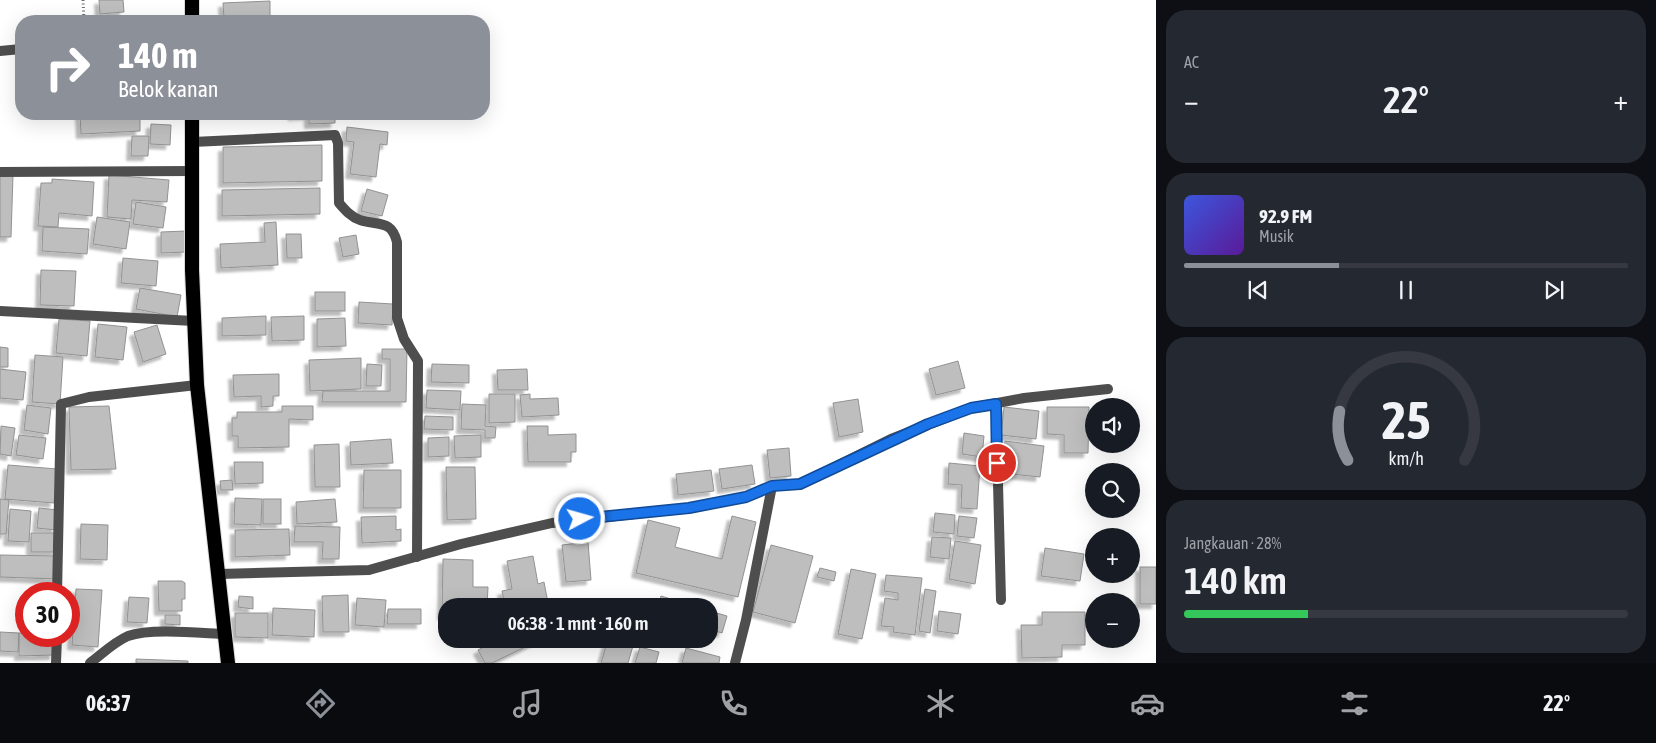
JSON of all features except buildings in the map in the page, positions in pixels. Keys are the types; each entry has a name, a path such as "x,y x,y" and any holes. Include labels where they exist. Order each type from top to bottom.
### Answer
{"highway":[{"path":"192,0 192,15"},
{"path":"192,120 194,321 197,385 228,663"}],"street":[{"path":"0,51 15,50"},
{"path":"193,142 335,134 338,144 339,203 348,214 359,220 385,225 395,232 397,242 397,318 404,340 418,361 417,557"},
{"path":"0,172 192,171"},
{"path":"0,311 194,321"},
{"path":"57,582 61,404 89,397 197,385"},
{"path":"219,574 370,570 461,544 552,523 689,508 746,497 772,486 800,484 928,424 971,408 1024,398 1108,388"},
{"path":"996,404 1001,600"},
{"path":"735,663 746,620 772,486"},
{"path":"90,663 114,644 129,636 151,633 226,638"},
{"path":"56,663 57,647"}],"path":[{"path":"83,0 84,15"}],"route":[{"path":"580,519 689,508 746,497 772,486 800,484 824,474 891,439 971,408 996,404 997,463"}]}
